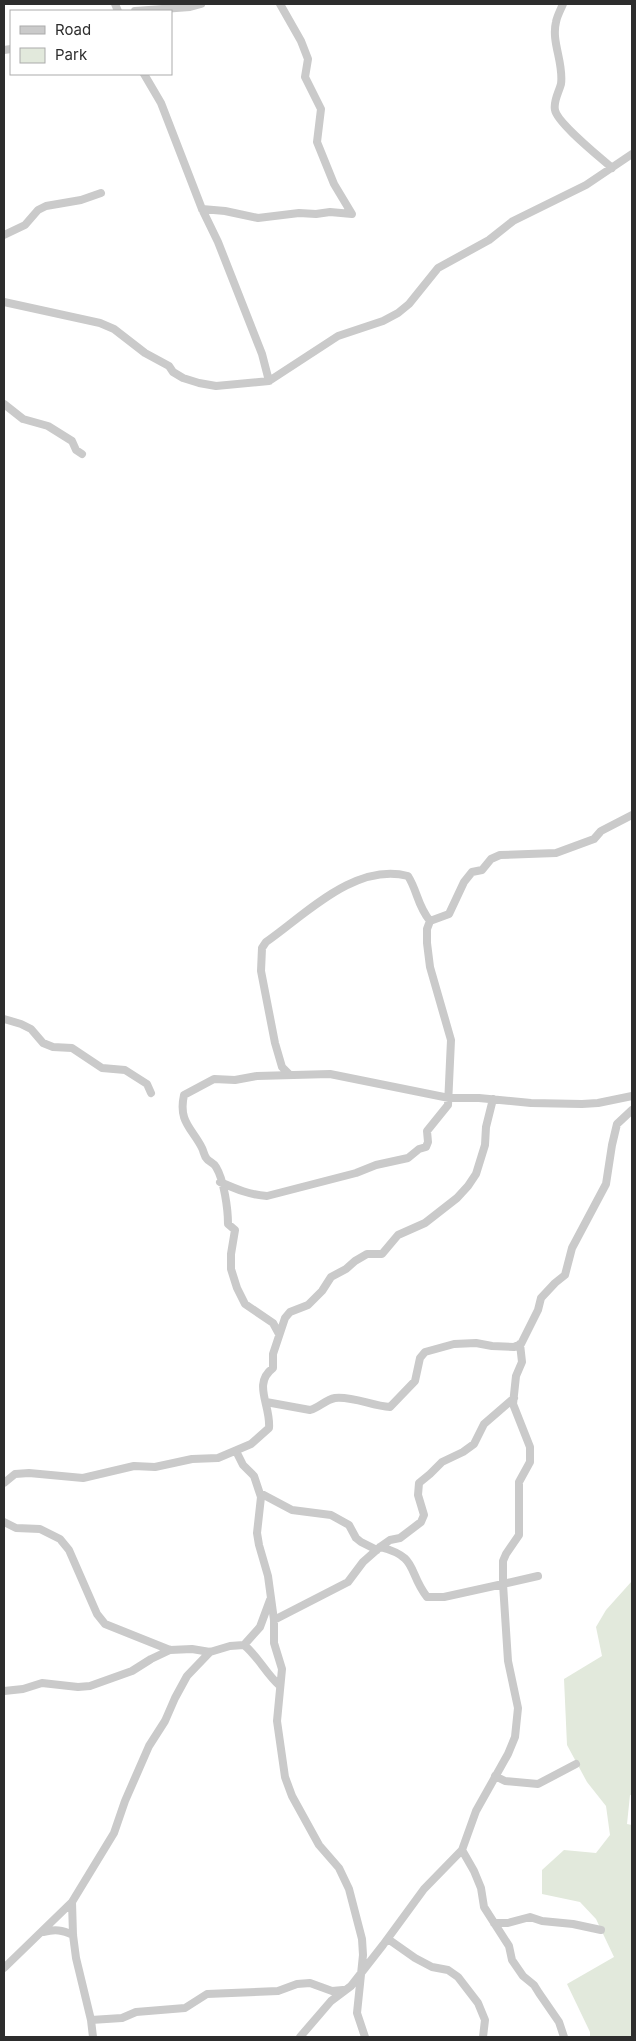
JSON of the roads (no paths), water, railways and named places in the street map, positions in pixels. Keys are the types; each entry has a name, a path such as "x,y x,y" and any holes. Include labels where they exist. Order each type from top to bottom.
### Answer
{"street":[{"path":"149,10 190,7 201,4"},
{"path":"202,209 225,211 258,218 300,213 316,214 330,212 352,214 349,205 334,184 317,142 321,109 305,77 308,59 301,41 280,4"},
{"path":"563,4 556,22 555,35 561,82 554,110 581,140 612,168"},
{"path":"145,75 161,103 202,209 242,300 262,354 269,381"},
{"path":"4,302 100,323 114,329 145,353 169,366 173,372 183,378 199,383 216,386 269,381 338,336 398,314 438,268 489,240 512,221 586,185 632,154"},
{"path":"4,236 25,225 38,210 46,206 81,200 101,193"},
{"path":"4,404 23,419 48,426 72,441 76,450 82,454"},
{"path":"220,1182 239,1191 267,1196 376,1165 408,1158 419,1149 426,1147 428,1142 427,1131 448,1105 451,1040 430,967 427,928 430,921 449,914 464,882 472,872 482,870 491,860 500,855 556,853 594,839 601,831 632,815"},
{"path":"290,1075 282,1067 274,1042 261,971 262,948 266,942 329,894 370,876 387,874 408,876 414,885 421,909 430,921"},
{"path":"4,1019 31,1029 43,1044 53,1048 72,1048 102,1068 125,1070 147,1084 151,1094"},
{"path":"279,1334 274,1323 244,1304 237,1288 231,1269 231,1254 235,1230 228,1224 228,1210 216,1166 206,1159 202,1148 192,1135 185,1119 182,1106 184,1095 214,1079 235,1080 257,1076 330,1074 448,1098 582,1104 598,1103 632,1096"},
{"path":"4,1483 15,1474 29,1473 83,1478 134,1466 155,1467 192,1459 218,1458 251,1444 269,1428 270,1417 262,1386 266,1373 273,1368 273,1354 285,1318 290,1312 308,1305 322,1291 331,1278 367,1254 382,1254 398,1235 425,1223 457,1198 476,1174 485,1145 486,1127 493,1099"},
{"path":"300,2037 331,2001 351,1986 424,1889 462,1850 476,1811 508,1754 515,1737 518,1708 508,1661 503,1561 519,1535 519,1482 530,1462 530,1447 513,1404 516,1376 522,1362 520,1344 538,1310 541,1298 565,1275 572,1248 606,1184 617,1124 629,1115 632,1110"},
{"path":"266,1402 310,1410 317,1408 326,1400 337,1398 378,1407 390,1407 416,1381 420,1358 425,1352 454,1344 476,1343 506,1347 514,1347 520,1344"},
{"path":"274,1620 348,1582 362,1562 390,1540 400,1538 421,1522 424,1515 418,1495 419,1483 442,1462 464,1452 474,1444 484,1424 514,1398"},
{"path":"236,1451 243,1465 254,1476 260,1493 258,1533 268,1576 274,1620 274,1643 282,1669 277,1721 285,1777 292,1796 320,1845 339,1868 349,1889 362,1939 363,1955 356,2013 365,2037"},
{"path":"260,1493 292,1510 331,1515 349,1525 356,1538 378,1549 396,1551 407,1559 421,1589 427,1597 444,1597 538,1576"},
{"path":"4,1522 16,1528 40,1529 60,1539 69,1550 97,1614 105,1624 170,1650"},
{"path":"244,1645 260,1627 271,1598"},
{"path":"4,1691 23,1689 42,1683 78,1688 90,1686 132,1671 152,1658 170,1650 192,1649 210,1652 230,1646 244,1645 251,1650 264,1670 280,1686"},
{"path":"4,1968 72,1902 114,1832 125,1800 149,1746 165,1721 187,1676 210,1652"},
{"path":"495,1776 505,1781 521,1784 538,1784 576,1764"},
{"path":"462,1850 481,1888 484,1907 509,1946 512,1960 522,1976 534,1985 559,2022 564,2037"},
{"path":"72,1902 72,1935 93,2037"},
{"path":"494,1923 508,1923 530,1917 542,1921 574,1924 601,1930"},
{"path":"42,1933 53,1929 72,1935"},
{"path":"388,1939 415,1958 432,1967 448,1970 458,1977 478,2003 486,2020 482,2037"},
{"path":"91,2020 122,2018 136,2012 184,2008 207,1994 278,1991 297,1984 310,1983 332,1991 345,1990"}]}
